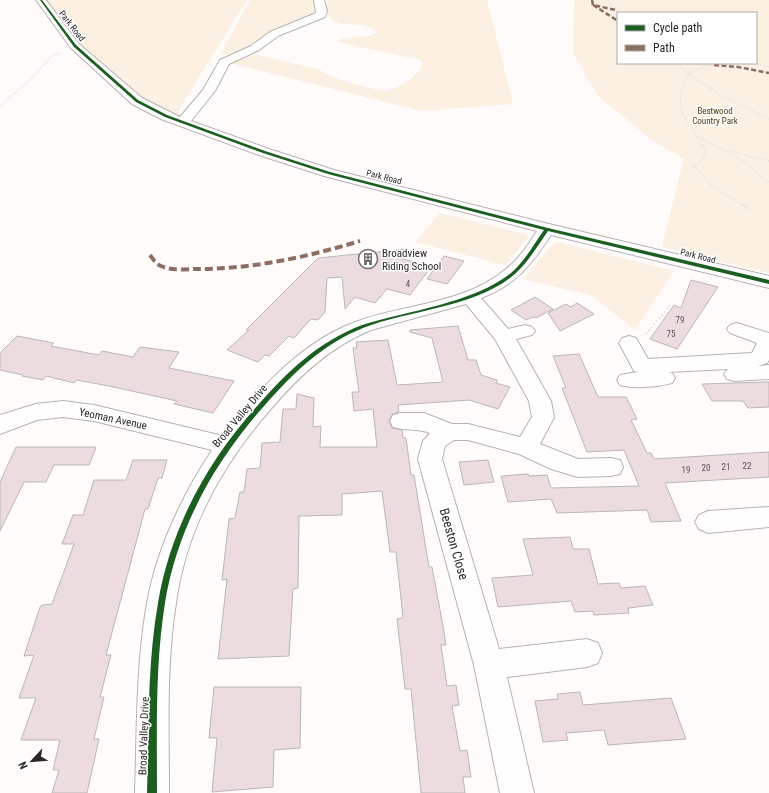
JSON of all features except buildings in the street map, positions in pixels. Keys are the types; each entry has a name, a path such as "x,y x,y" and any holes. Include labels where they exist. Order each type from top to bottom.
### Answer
{"street":[{"name":"Park Road","path":"41,0 76,46 137,101 182,122 264,152 329,173 547,229 769,282"},
{"path":"182,122 209,91 224,62 254,48 274,34 320,14 322,10 319,0"},
{"name":"Broad Valley Drive","path":"152,793 157,636 165,583 175,547 188,513 201,487 226,445 254,411 280,384 306,359 325,344 338,336 364,326 469,296 495,284 512,274 524,262 547,229"},
{"path":"469,296 504,336 540,401 543,417 538,430 526,448"},
{"path":"629,343 641,366 748,361 760,358 769,340 737,329"},
{"path":"504,336 525,331"},
{"path":"628,380 769,372"},
{"name":"Yeoman Avenue","path":"3,418 63,409 94,413 226,445"},
{"path":"401,421 424,421 450,432 468,432 526,448 560,463 578,468 611,467"},
{"name":"Beeston Close","path":"450,432 435,442 430,460 489,665 516,793"},
{"path":"708,522 769,518"},
{"path":"489,665 587,653"}],"path":[{"path":"608,0 618,12"},
{"path":"0,106 30,80 53,56 76,46"},
{"path":"677,64 720,95 769,119"},
{"path":"695,64 706,66 723,64"},
{"path":"753,64 769,67"},
{"path":"706,66 689,74 682,86 679,102 706,150 703,159 695,167 714,189 731,201 750,209"},
{"path":"700,138 743,161 769,183"},
{"path":"722,149 769,161"},
{"path":"629,343 641,340 670,305"}],"green space":[{"path":"46,0 247,0 175,116 125,86 90,56"},
{"path":"250,0 318,0 316,16 268,34 252,47 234,54 220,55"},
{"path":"327,0 487,0 513,104 421,111 230,63 253,54 318,69 342,80 384,91 401,85 418,72 423,63 420,60 338,42 338,40 367,36 376,33 375,30 368,27 335,21 325,10"},
{"name":"Bestwood Country Park","path":"574,0 769,0 769,273 662,247 684,159 650,139 598,96 573,53"},
{"path":"440,213 528,235 527,239 505,265 415,242"},
{"path":"555,242 674,271 635,330 591,295 523,279"}],"marked path":[{"path":"592,0 593,5 616,10"},
{"path":"593,5 617,20"},
{"path":"714,65 738,67 769,73"},
{"path":"150,255 161,266 175,269 241,267 301,257 360,241"}],"cycle path":[{"path":"41,0 75,46 137,101 166,116 264,152 329,173 547,229 769,282"},
{"path":"152,793 153,714 157,636 169,569 179,537 192,506 208,476 226,448 270,395 313,354 337,338 364,326 461,299 480,293 497,284 512,274 522,264 547,229"}],"place":[{"name":"Broadview Riding School","path":"368,259"}]}
